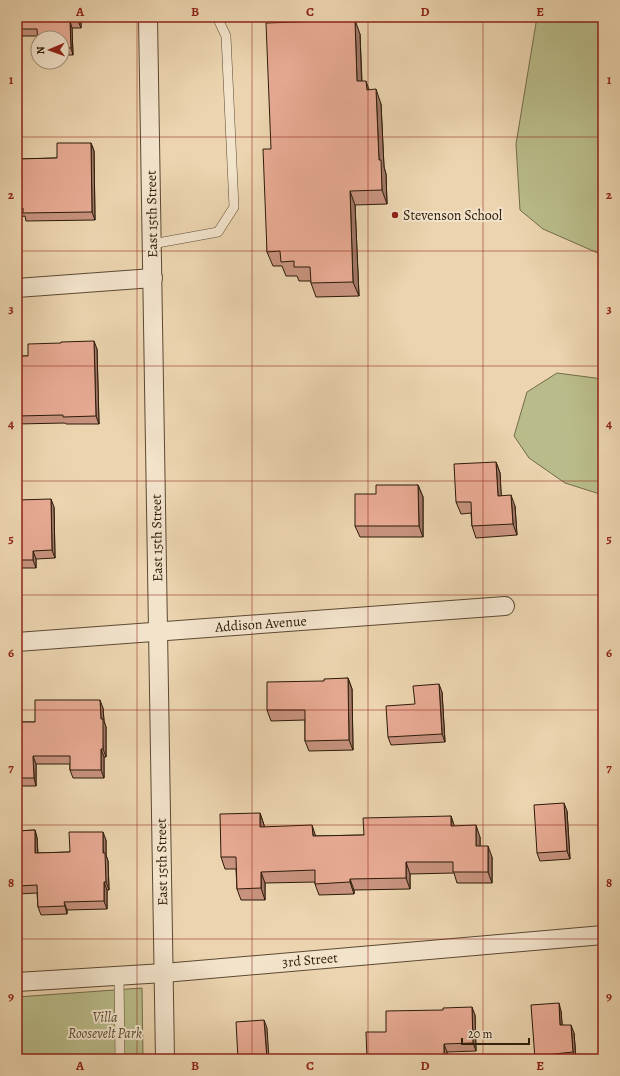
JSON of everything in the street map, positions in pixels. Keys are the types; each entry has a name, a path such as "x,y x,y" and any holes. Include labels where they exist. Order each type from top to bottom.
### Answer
{"street":[{"name":"East 15th Street","path":"148,17 165,1059"},
{"path":"17,288 153,278"},
{"name":"Addison Avenue","path":"17,642 505,606"},
{"name":"3rd Street","path":"17,982 164,973 603,935"}],"lane":[{"path":"148,17 154,17"},
{"path":"152,244 218,232 234,207 226,36 217,17"},
{"path":"119,976 120,1059"}],"green space":[{"path":"537,17 603,17 603,254 543,229 520,210 516,144"},
{"path":"557,373 603,379 603,495 565,483 529,458 514,436 527,392"},
{"name":"Villa Roosevelt Park","path":"142,988 143,1059 17,1059 17,997"}],"building":[{"path":"17,17 78,17 78,21 70,21 71,48 70,30 17,29"},
{"path":"355,20 357,81 366,81 367,90 376,89 379,160 381,160 382,190 350,191 353,282 311,283 310,267 294,267 294,261 281,262 280,251 267,252 263,149 271,149 266,23"},
{"path":"57,143 91,143 92,212 23,213 23,208 17,209 17,159 57,158"},
{"path":"94,341 96,416 17,416 17,356 28,356 28,344"},
{"path":"496,462 498,496 511,495 513,524 472,526 471,502 456,502 454,464"},
{"path":"376,485 418,485 419,526 355,526 355,494 376,494"},
{"path":"51,499 52,550 33,551 33,560 17,560 17,500"},
{"path":"348,678 349,740 305,741 305,710 267,710 267,682 324,681 324,679"},
{"path":"439,684 442,734 388,737 386,706 415,704 413,686"},
{"path":"35,700 100,700 101,719 103,719 101,770 70,770 70,756 33,756 34,778 17,778 17,722 35,722"},
{"path":"564,803 567,851 537,853 534,805"},
{"path":"260,813 260,827 312,825 313,836 364,835 363,818 451,816 451,826 476,825 476,846 488,846 488,872 453,872 453,862 406,862 406,878 350,879 350,882 315,884 315,870 261,872 261,888 237,889 236,857 221,857 220,814"},
{"path":"35,830 35,853 70,852 69,832 103,832 103,853 105,853 106,882 104,882 104,901 64,902 65,906 38,907 37,885 17,886 17,831"},
{"path":"559,1003 560,1025 571,1025 573,1052 554,1054 554,1059 535,1059 531,1005"},
{"path":"472,1007 473,1043 444,1044 444,1058 367,1059 366,1032 386,1032 386,1011 443,1010 443,1008"},
{"path":"264,1020 267,1059 238,1059 236,1022"}],"place":[{"name":"Stevenson School","path":"395,215"}]}
